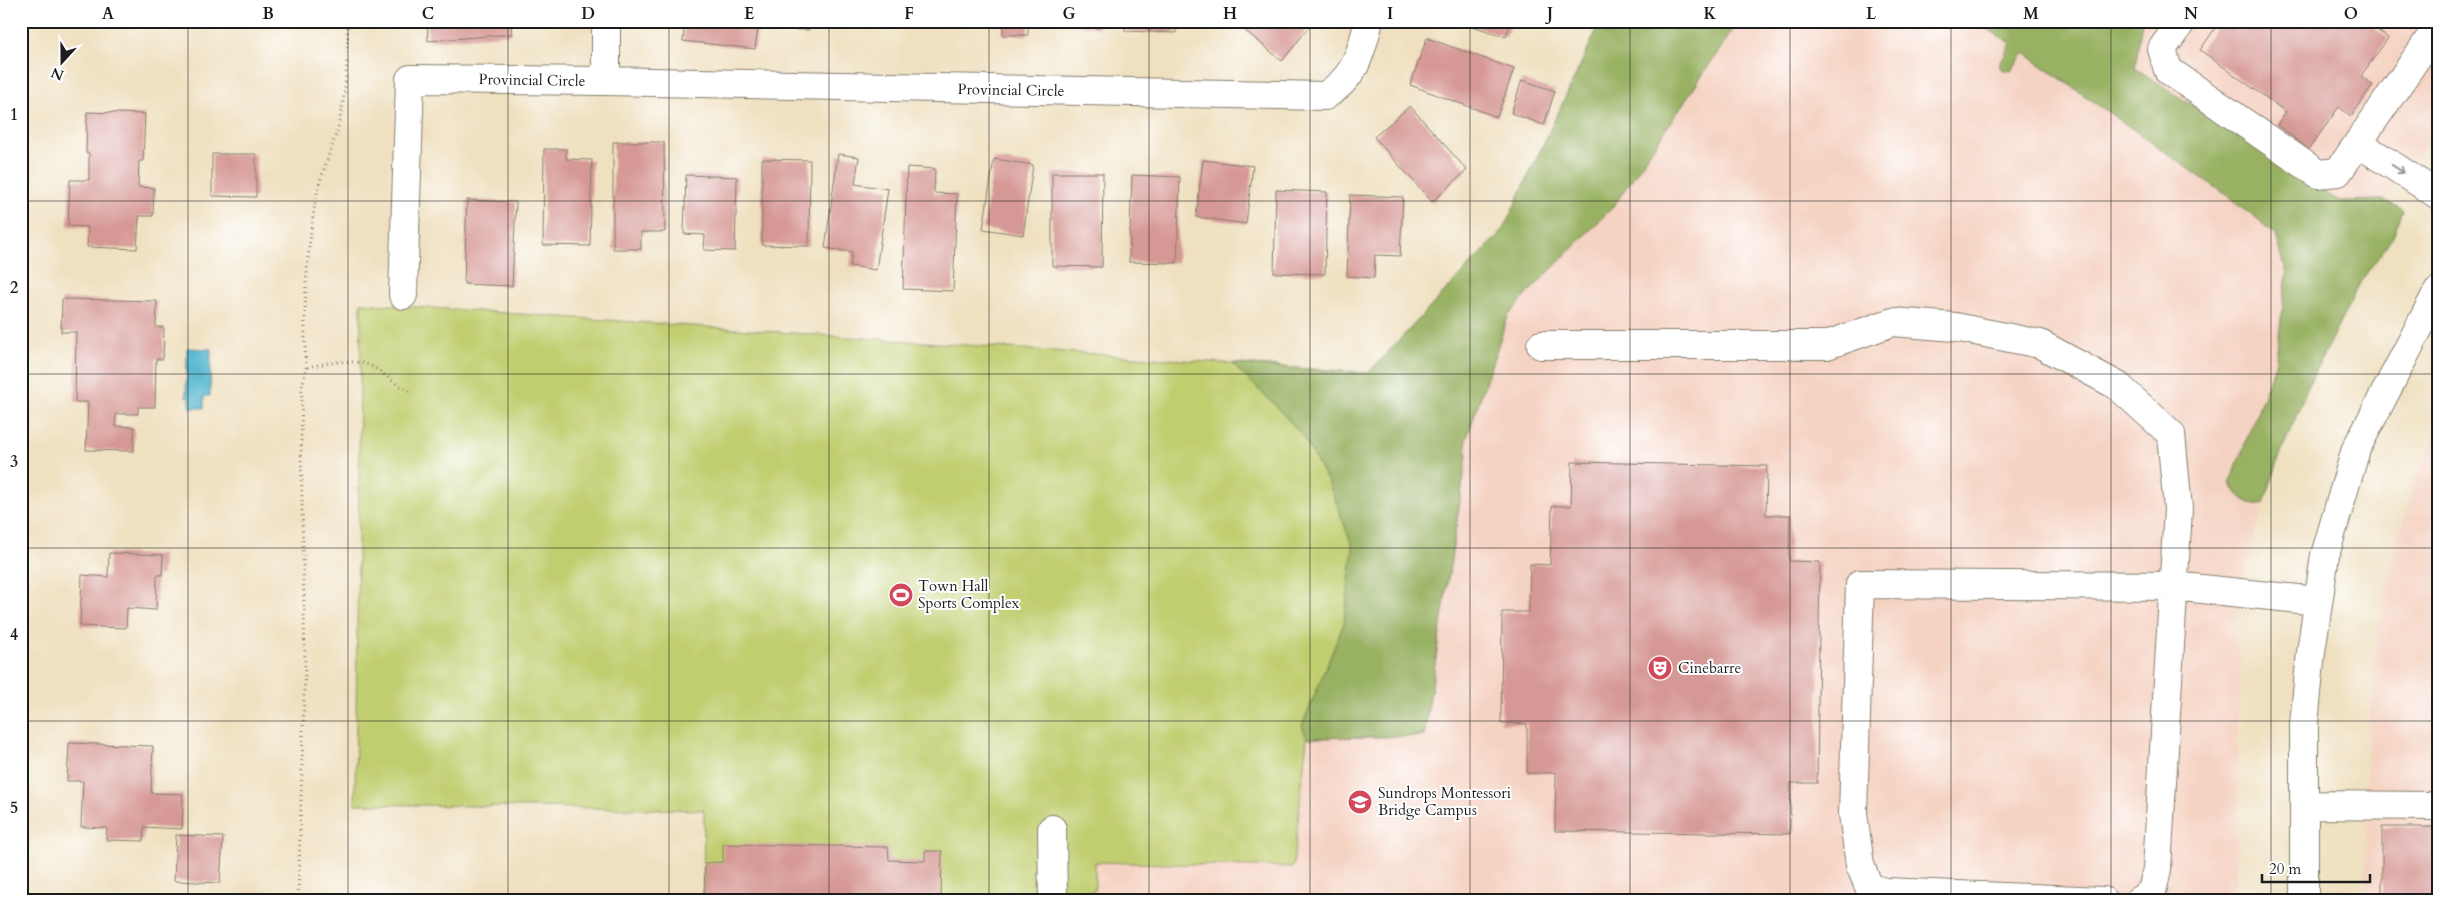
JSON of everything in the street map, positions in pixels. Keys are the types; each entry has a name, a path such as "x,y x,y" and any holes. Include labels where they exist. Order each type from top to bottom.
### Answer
{"street":[{"name":"Provincial Circle","path":"606,21 606,81"},
{"name":"Provincial Circle","path":"403,296 410,79 606,81 1325,96 1342,85 1354,68 1369,21"},
{"path":"2182,21 2162,49 2168,70 2318,174 2338,172 2431,29"},
{"path":"2358,143 2438,196"},
{"path":"2304,901 2304,724 2311,652 2325,555 2356,449 2438,291"},
{"path":"1541,345 1827,345 1892,322 1955,327 2040,344 2118,386 2171,434 2178,509 2157,869 2152,892 2138,901"},
{"path":"2103,901 1885,892 1869,887 1860,865 1853,814 1860,584 2173,586 2318,601"},
{"path":"2304,805 2438,806"},
{"path":"1052,829 1053,901"}],"path":[{"path":"298,901 305,665 301,446 302,387 306,368 304,314 315,204 320,178 338,127 347,73 348,21"},
{"path":"306,368 325,362 370,365 398,386 410,391"}],"shaded area":[{"path":"1739,21 1974,21 2011,44 1999,66 2012,71 2024,52 2228,196 2276,235 2361,281 2313,375 2281,453 2250,550 2233,629 2234,642 2241,657 2238,720 2236,901 1006,901 1006,894 1095,891 1095,862 1292,867 1307,738 1424,735 1467,454 1466,440 1508,316 1712,62"},
{"path":"2062,21 2438,21 2438,127 2384,200 2339,201"},
{"path":"2438,429 2438,901 2366,901 2367,744 2378,635 2394,550 2417,476"}],"green space":[{"path":"1601,21 1739,21 1613,207 1527,294 1508,316 1466,440 1467,454 1424,736 1307,738 1302,726 1344,623 1353,548 1329,484 1302,435 1273,403 1232,364 1368,373 1503,230"},
{"path":"1974,21 2142,21 2135,68 2339,201 2384,200 2403,210 2393,237 2361,281 2313,375 2281,453 2264,503 2253,504 2244,500 2230,483 2275,365 2287,274 2276,235 2228,196 2024,53 2011,71 2004,70 1999,66 2011,43"},
{"name":"Town Hall Sports Complex","path":"361,303 1368,373 1467,454 1424,736 1307,738 1293,867 1095,862 1095,891 1006,894 1006,901 703,901 704,810 355,804"}],"water":[{"path":"187,348 211,349 210,396 204,396 204,408 190,408 190,397 186,397"}],"building":[{"path":"427,21 511,21 512,34 428,41"},
{"path":"685,21 759,21 755,49 683,41"},
{"path":"773,21 809,21 809,30 773,29"},
{"path":"825,21 876,21 876,26 825,26"},
{"path":"1003,21 1028,21 1028,35 1003,35"},
{"path":"1053,21 1100,21 1099,28"},
{"path":"1125,21 1176,21 1176,33 1125,31"},
{"path":"1234,21 1314,21 1282,61"},
{"path":"1457,21 1511,21 1506,37"},
{"path":"2220,21 2365,21 2388,38 2361,76 2373,85 2351,116 2339,107 2309,149 2277,125 2286,112 2200,50"},
{"path":"1427,38 1514,69 1497,117 1410,85"},
{"path":"1522,80 1555,91 1544,125 1511,113"},
{"path":"1410,106 1467,170 1432,202 1374,137"},
{"path":"87,112 145,114 143,161 139,161 138,187 154,188 153,216 139,216 137,249 87,247 88,227 68,226 70,180 89,180 89,153 86,153"},
{"path":"613,142 664,142 665,232 641,232 641,249 613,249"},
{"path":"544,149 566,149 566,159 592,160 590,246 543,245"},
{"path":"212,154 256,154 256,197 212,196"},
{"path":"838,154 859,157 855,184 888,189 876,270 850,266 852,252 825,248"},
{"path":"762,159 810,160 809,246 762,245"},
{"path":"994,159 1033,165 1023,235 983,229"},
{"path":"1203,160 1253,166 1246,224 1196,217"},
{"path":"907,167 935,169 934,193 957,194 953,291 903,289"},
{"path":"1052,173 1103,173 1102,267 1052,266"},
{"path":"686,175 737,177 735,251 704,250 705,235 684,234"},
{"path":"1132,175 1180,177 1177,263 1129,262"},
{"path":"1276,190 1327,192 1325,274 1274,273"},
{"path":"1350,195 1403,197 1400,256 1375,255 1374,278 1347,276"},
{"path":"467,200 516,202 512,286 464,284"},
{"path":"62,299 157,301 156,327 164,328 163,359 156,359 155,407 138,407 138,414 116,414 115,426 134,427 134,451 86,450 88,402 75,402 76,332 61,332"},
{"name":"Cinebarre","path":"1572,462 1767,466 1766,515 1790,515 1789,561 1820,562 1817,783 1791,783 1790,834 1555,831 1556,773 1527,773 1527,724 1501,723 1502,612 1529,612 1530,564 1550,565 1552,506 1571,506"},
{"path":"109,553 163,555 162,575 157,575 156,610 127,608 126,628 80,626 82,575 108,577"},
{"path":"69,743 153,746 151,793 183,794 182,829 144,827 143,841 106,840 107,828 81,827 83,781 67,781"},
{"path":"2382,827 2438,827 2438,901 2382,901"},
{"path":"176,835 223,837 220,883 174,881"},
{"path":"723,844 888,847 889,860 925,861 925,851 942,851 941,901 704,901 705,863 723,862"}],"place":[{"name":"Town Hall Sports Complex","path":"901,595"},
{"name":"Cinebarre","path":"1660,668"},
{"name":"Sundrops Montessori Bridge Campus","path":"1360,802"}]}
